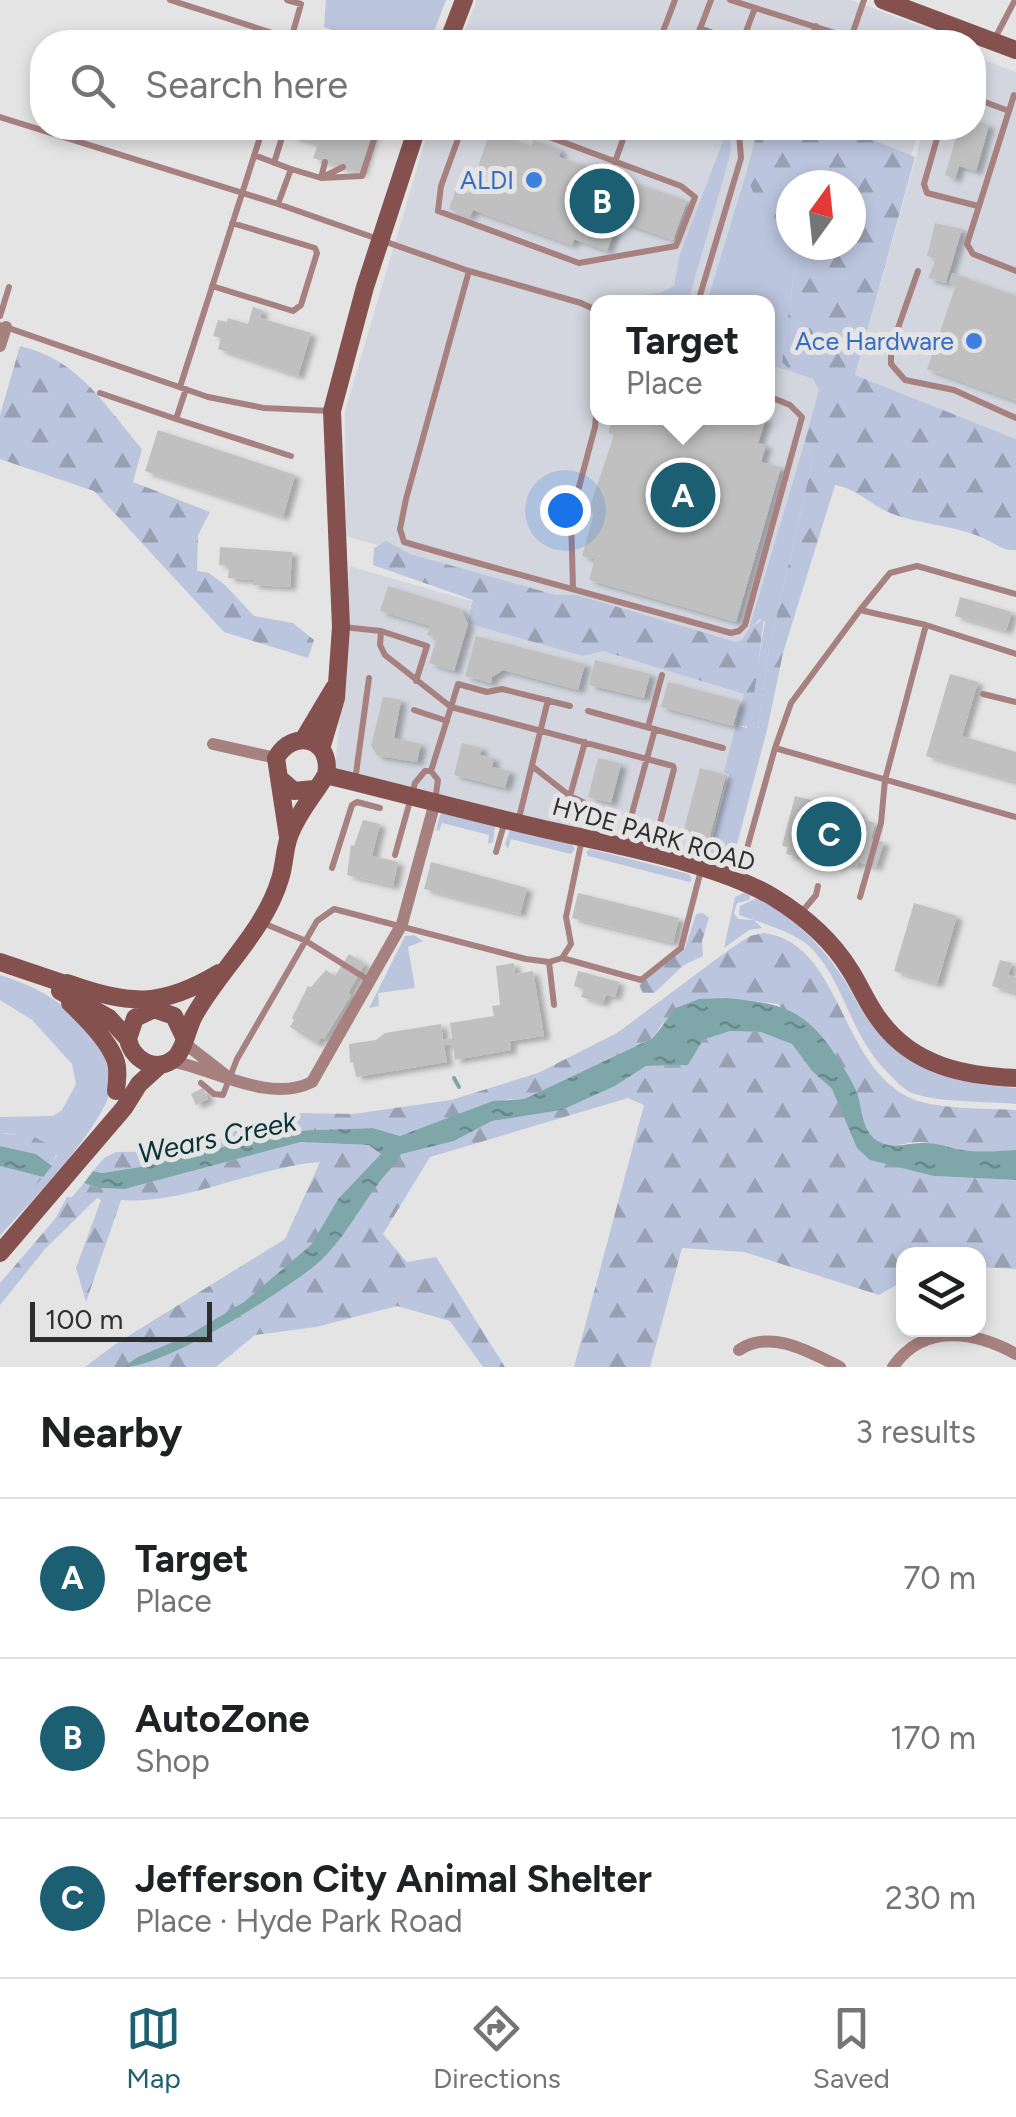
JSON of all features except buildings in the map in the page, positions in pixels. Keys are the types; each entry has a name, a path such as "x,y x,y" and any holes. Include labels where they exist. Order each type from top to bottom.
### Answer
{"main road":[{"path":"453,30 464,0"},
{"path":"883,0 963,30"},
{"path":"986,38 1016,50"},
{"path":"322,748 336,698 342,627 332,411 412,140"},
{"path":"303,740 335,688"},
{"path":"0,1254 124,1108 139,1084 180,1051 194,1015 246,946 280,880 288,837 320,782 326,756 322,748 303,740 282,748 276,758 288,837"},
{"path":"278,778 294,791 320,782"},
{"name":"HYDE PARK ROAD","path":"320,782 411,796 738,880 800,915 827,939 879,1020 902,1044 930,1062 953,1070 979,1077 1016,1078"},
{"path":"4,963 116,1008 167,1012 180,1022 184,1040"},
{"path":"59,985 120,998 161,999 187,992 228,967"},
{"path":"167,1012 192,1000 228,967"},
{"path":"59,985 109,1018 142,1061 165,1063"},
{"path":"59,985 114,1056 118,1071 116,1091"},
{"path":"97,1140 116,1091 131,1024 148,1010"}],"street":[{"path":"0,346 2,322"},
{"path":"213,744 276,758"},
{"path":"165,1063 276,1088 312,1082 402,924 435,802"},
{"path":"184,1040 230,1078"},
{"path":"893,1367 918,1342 934,1335 968,1336 1016,1354"},
{"path":"738,1350 754,1340 772,1340 840,1367"}],"lane":[{"path":"170,0 259,30"},
{"path":"287,0 300,4 294,30"},
{"path":"664,30 675,0"},
{"path":"706,30 700,28 711,0"},
{"path":"730,0 826,30"},
{"path":"854,30 864,0"},
{"path":"993,41 1015,0"},
{"path":"744,30 754,8"},
{"path":"814,30 816,26"},
{"path":"1015,94 966,244 973,254 1016,271"},
{"path":"986,102 1009,111"},
{"path":"0,116 30,126"},
{"path":"75,140 278,204 469,271 590,306"},
{"path":"176,419 212,286 259,140"},
{"path":"274,163 281,140"},
{"path":"254,155 320,178 362,176 374,140"},
{"path":"458,140 441,186 438,211 579,263 676,246 695,196 681,186 556,140"},
{"path":"614,162 622,140"},
{"path":"700,295 740,158 740,140"},
{"path":"937,140 924,184 927,193 978,206"},
{"path":"320,178 325,162"},
{"path":"320,178 343,167"},
{"path":"278,204 291,170"},
{"path":"212,286 293,311 301,305 317,253 315,248 232,223"},
{"path":"469,271 406,499 400,529 404,542 542,583 739,631 744,625 802,417 790,405 775,399"},
{"path":"918,271 891,348 891,364 905,380 954,390 1016,418"},
{"path":"9,287 2,322 183,388 264,408 332,411"},
{"path":"100,393 291,456"},
{"path":"573,588 571,517 595,425"},
{"path":"738,880 791,704 890,573 917,566 1016,594"},
{"path":"860,610 926,625 1016,654"},
{"path":"860,897 881,822 885,780 926,625"},
{"path":"342,627 381,630 428,646 416,681"},
{"path":"381,630 381,650 451,707 672,766 652,855"},
{"path":"622,848 646,759 662,674"},
{"path":"332,868 358,790 361,761 357,754 369,678"},
{"path":"431,771 458,684 487,692 502,689 570,706"},
{"path":"983,694 1016,702"},
{"path":"496,852 512,822 532,766 548,700"},
{"path":"414,710 447,721"},
{"path":"588,711 724,748"},
{"path":"570,796 585,742"},
{"path":"775,748 1016,817"},
{"path":"532,766 592,809 566,917 571,944 562,958"},
{"path":"395,854 420,775 431,771"},
{"path":"431,771 438,780 435,802"},
{"path":"358,790 380,808"},
{"path":"201,1083 218,1096 226,1090 236,1059 306,941 322,916 334,908 526,959 549,962 562,958 640,980 681,948 701,869"},
{"path":"800,915 816,895 818,886"},
{"path":"259,922 306,941 371,982"},
{"path":"549,962 554,1005"}],"shaded area":[{"path":"477,0 851,0 930,30 465,30"},
{"path":"986,61 1016,72 1016,439 855,375 921,140 986,140"},
{"path":"425,140 916,140 746,652 346,536 345,411"},
{"path":"349,566 753,682 704,863 335,768 348,636"}],"green space":[{"path":"326,0 446,0 435,30 324,27"},
{"path":"723,140 730,140 730,155 690,295 646,295 674,286 680,254"},
{"path":"755,140 873,140 915,157 855,375 1016,439 1016,550 970,533 890,513 835,485 783,653 767,730 760,730 769,649 813,459 805,441 819,390 813,379 791,371 782,362 796,260 866,260 866,170 776,170 776,227 767,229 746,174"},
{"path":"746,174 767,229 776,227 776,260 796,260 782,361 791,371 775,367 775,295 709,295"},
{"path":"20,346 59,362 103,401 142,449 133,482 210,512 198,535 197,571 209,573 226,586 254,616 293,623 314,640 308,658 224,632 94,491 0,459 0,415"},
{"path":"805,441 813,459 769,650 758,728 767,730 735,852 726,861 715,861 707,859 729,775 724,772 736,725 747,728 765,622 760,619 749,629"},
{"path":"386,541 410,554 556,595 577,595 736,642 764,618 750,727 736,725 744,694 603,651 583,656 470,624 473,600 373,565 374,548"},
{"path":"441,812 495,826 493,842 488,844 489,835 442,823 436,830"},
{"path":"510,830 572,844 575,849 571,854 511,839 508,849 505,844"},
{"path":"590,849 689,874 692,880 588,856 586,852"},
{"path":"751,894 749,900 737,903 734,913 738,919 754,920 762,928 749,930 724,948 735,897"},
{"path":"757,898 784,914 817,944 887,1043 937,1073 1016,1088 1016,1104 938,1099 908,1091 877,1061 831,975 808,945 784,931 739,915 740,906"},
{"path":"703,913 709,918 702,941 703,956 684,965 654,993 643,993 639,985 685,948 696,914"},
{"path":"764,933 789,941 809,958 867,1058 885,1080 908,1097 931,1104 1016,1110 1016,1150 974,1152 921,1142 892,1145 876,1140 863,1121 860,1103 778,1004 727,998 662,1024 653,1038 524,1099 509,1099 400,1136 373,1128 287,1131 146,1166 93,1171 104,1158 116,1152 160,1151 298,1113 353,1114 451,1100 538,1073 617,1033 730,949 750,936"},
{"path":"414,935 423,941 408,947 415,988 378,993 379,1006 369,1008 405,936"},
{"path":"0,975 38,990 71,1013 104,1055 112,1081 108,1098 84,1139 0,1236 0,1199 43,1177 57,1156 14,1134 0,1133 0,1117 53,1116 62,1110 76,1084 72,1064 32,1020 0,1000"},
{"path":"730,1031 761,1032 792,1044 832,1089 845,1117 911,1168 934,1176 1016,1180 1016,1269 986,1267 986,1247 896,1247 896,1285 879,1295 744,1252 682,1248 650,1367 574,1367 644,1105 628,1098 430,1157 383,1234 407,1262 436,1257 505,1367 483,1367 450,1321 397,1306 316,1327 255,1335 216,1367 85,1367 285,1239 320,1162 170,1197 121,1200 86,1302 76,1268 101,1200 97,1198 45,1249 0,1305 0,1283 55,1219 67,1197 72,1197 84,1183 125,1189 301,1142 369,1145 382,1154 400,1154 454,1141 492,1121 562,1110 615,1086 646,1066 688,1065 703,1040"},
{"path":"0,1133 34,1137 58,1149 52,1166 36,1154 0,1146"},
{"path":"0,1166 43,1177 23,1199 0,1199"}],"water":[{"path":"727,998 777,1006 814,1028 848,1075 866,1128 880,1142 897,1146 930,1143 976,1151 1016,1150 1016,1180 934,1176 870,1160 857,1148 832,1089 792,1044 761,1032 730,1031 703,1040 688,1065 646,1066 615,1086 562,1110 492,1121 454,1141 401,1154 340,1239 312,1268 192,1343 142,1364 123,1367 189,1335 244,1302 311,1245 339,1198 381,1154 369,1145 301,1142 125,1189 84,1183 93,1171 146,1166 287,1131 373,1128 400,1136 493,1101 524,1099 653,1038 676,1008 699,999"},
{"path":"0,1146 36,1154 52,1166 43,1177 0,1166"}],"waterway":[{"path":"454,1078 459,1087"}],"place":[{"name":"ALDI","path":"534,180"},
{"name":"AutoZone","path":"602,201"},
{"name":"Ace Hardware","path":"974,341"},
{"name":"Target","path":"683,495"},
{"name":"Jefferson City Animal Shelter","path":"829,834"}],"water label":[{"name":"Wears Creek","path":"217,1137"}]}
